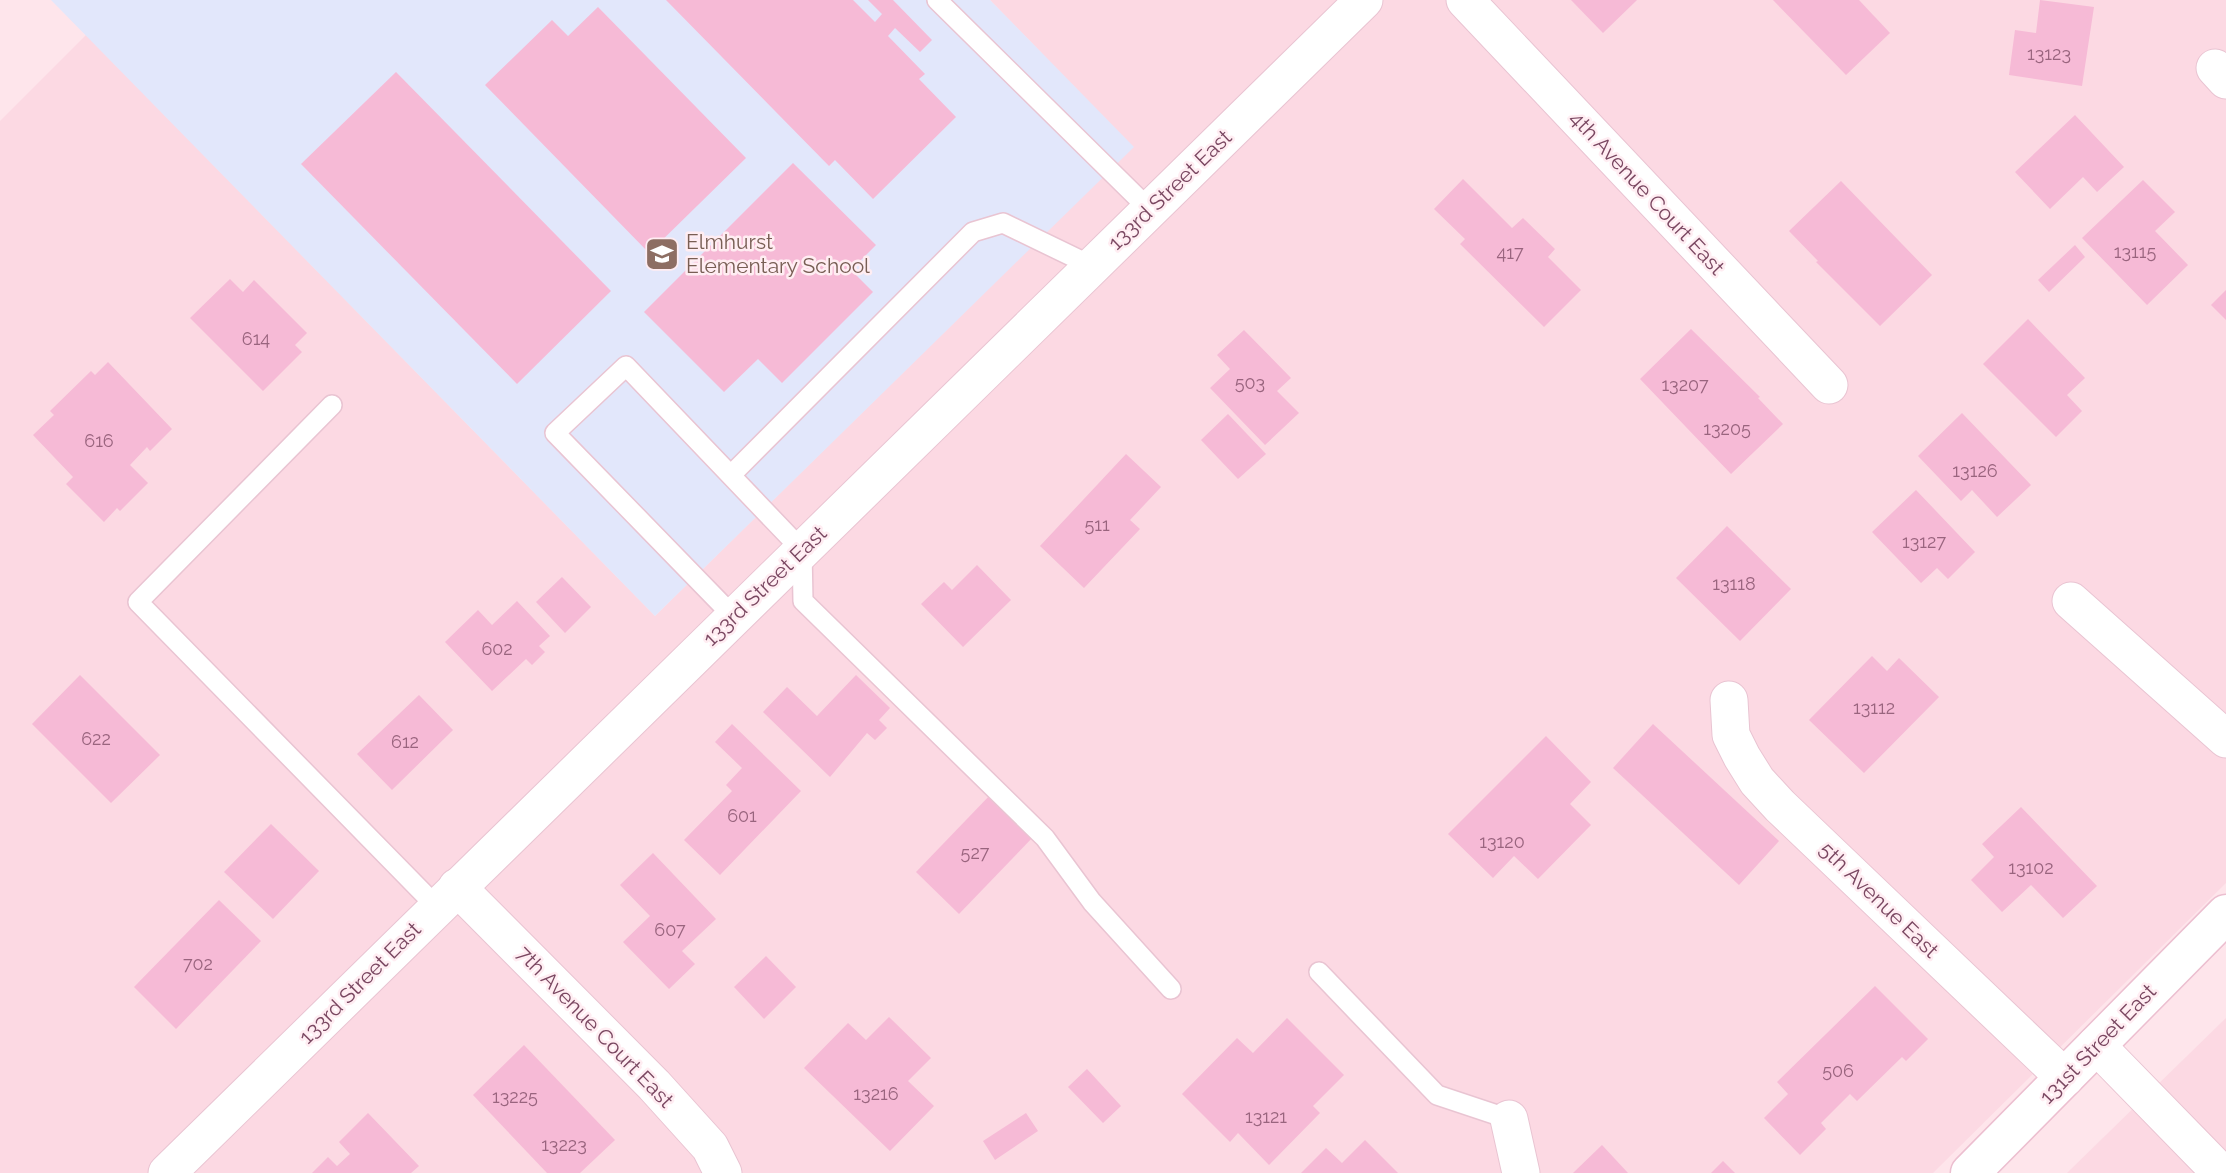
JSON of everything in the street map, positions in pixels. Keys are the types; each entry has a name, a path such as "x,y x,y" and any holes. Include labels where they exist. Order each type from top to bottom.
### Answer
{"main road":[{"name":"131st Street East","path":"1970,1173 2226,914"}],"street":[{"name":"133rd Street East","path":"167,1173 1364,0"},
{"name":"4th Avenue Court East","path":"1465,0 1829,385"},
{"path":"2071,601 2226,738"},
{"name":"5th Avenue East","path":"1729,700 1731,735 1757,781 1790,816 2065,1078"},
{"name":"7th Avenue Court East","path":"447,897 654,1085 710,1147 723,1173"},
{"path":"2096,1045 2221,1173"},
{"path":"1509,1119 1521,1173"}],"lane":[{"path":"937,0 1150,209"},
{"path":"731,475 973,232 1003,223 1092,266"},
{"path":"734,617 555,433 626,366 802,550 803,601 1045,838 1091,902 1171,989"},
{"path":"332,405 138,602 447,897"},
{"path":"1318,972 1437,1095 1509,1119"}],"shaded area":[{"name":"Elmhurst Elementary School","path":"51,0 990,0 1134,147 655,616"},
{"path":"990,0 2226,0 2226,883 1933,1173 0,1173 0,121 86,35 655,616 1133,147"},
{"path":"2226,1018 2226,1173 2067,1173"}],"building":[{"path":"666,0 853,0 875,22 882,14 868,0 893,0 932,40 920,52 895,28 888,36 925,74 919,79 956,117 873,199 835,160 829,166"},
{"path":"1571,0 1637,0 1603,33"},
{"path":"1773,0 1859,0 1890,33 1846,75"},
{"path":"2040,0 2094,7 2082,86 2009,75 2015,30 2036,33"},
{"path":"598,7 746,158 649,253 485,85 552,20 568,36"},
{"path":"396,72 611,291 517,384 301,164"},
{"path":"2075,115 2124,167 2097,192 2083,177 2050,209 2015,172"},
{"path":"793,163 876,245 851,270 873,292 782,383 758,359 724,392 644,312"},
{"path":"1463,179 1512,228 1523,218 1555,249 1548,257 1581,290 1544,327 1460,244 1465,239 1434,209"},
{"path":"2143,180 2175,212 2155,231 2188,265 2147,305 2082,238"},
{"path":"1841,181 1932,275 1880,326 1789,231"},
{"path":"2075,245 2085,257 2049,292 2038,280"},
{"path":"230,279 243,292 254,280 307,333 295,345 302,352 263,391 190,318"},
{"path":"2226,290 2226,320 2211,305"},
{"path":"2028,319 2085,378 2067,395 2082,411 2056,437 1983,364"},
{"path":"1691,329 1760,397 1758,398 1783,424 1731,474 1640,379"},
{"path":"1244,330 1291,378 1277,391 1299,413 1265,445 1210,388 1230,369 1217,355"},
{"path":"108,362 172,429 150,451 147,447 130,465 148,483 120,511 117,508 104,522 66,484 73,477 33,435 54,415 50,411 91,371 95,375"},
{"path":"1962,413 2031,485 1997,517 1972,490 1961,501 1918,456"},
{"path":"1228,414 1266,454 1238,479 1201,440"},
{"path":"1126,454 1161,487 1130,520 1140,529 1084,588 1040,546"},
{"path":"1916,490 1975,552 1948,579 1937,568 1921,583 1872,532"},
{"path":"1727,526 1791,589 1740,641 1676,578"},
{"path":"977,565 1011,600 963,647 921,604 944,582 952,590"},
{"path":"562,577 591,607 565,633 536,602"},
{"path":"517,601 550,636 539,646 545,652 532,665 526,659 492,691 445,642 478,610 492,625"},
{"path":"1872,656 1887,671 1899,658 1939,697 1864,773 1809,720"},
{"path":"80,675 160,755 111,803 32,724"},
{"path":"856,675 890,708 879,720 887,728 875,740 867,733 830,777 763,712 787,687 817,716"},
{"path":"419,695 453,730 392,790 357,754"},
{"path":"732,724 801,791 720,875 684,840 732,791 726,785 742,768 715,742"},
{"path":"1653,724 1779,841 1739,885 1613,768"},
{"path":"1546,736 1591,782 1570,804 1591,825 1538,879 1514,856 1493,878 1448,834"},
{"path":"992,793 1035,835 959,914 916,872"},
{"path":"2021,807 2097,886 2063,918 2031,885 2002,912 1971,880 1994,857 1982,844"},
{"path":"271,824 319,871 273,919 224,872"},
{"path":"653,853 716,919 682,951 695,964 669,989 623,942 650,916 620,885"},
{"path":"219,900 261,941 176,1029 134,987"},
{"path":"766,956 796,987 764,1019 734,987"},
{"path":"1875,986 1928,1039 1906,1061 1902,1057 1857,1101 1850,1094 1821,1123 1826,1129 1800,1155 1764,1118 1788,1094 1777,1082"},
{"path":"889,1017 931,1058 908,1081 934,1106 890,1151 804,1068 848,1023 866,1040"},
{"path":"1287,1018 1344,1075 1313,1106 1320,1113 1269,1165 1238,1133 1230,1142 1182,1094 1237,1038 1253,1053"},
{"path":"524,1045 615,1140 580,1173 547,1173 473,1095"},
{"path":"1087,1069 1121,1106 1103,1123 1068,1087"},
{"path":"368,1113 419,1166 411,1173 312,1173 328,1157 337,1166 350,1154 339,1142"},
{"path":"1026,1113 1038,1131 995,1160 983,1141"},
{"path":"1365,1140 1398,1173 1301,1173 1326,1148 1342,1163"},
{"path":"1602,1145 1628,1173 1573,1173"},
{"path":"1723,1161 1735,1173 1711,1173"}],"place":[{"name":"Elmhurst Elementary School","path":"662,254"}]}
